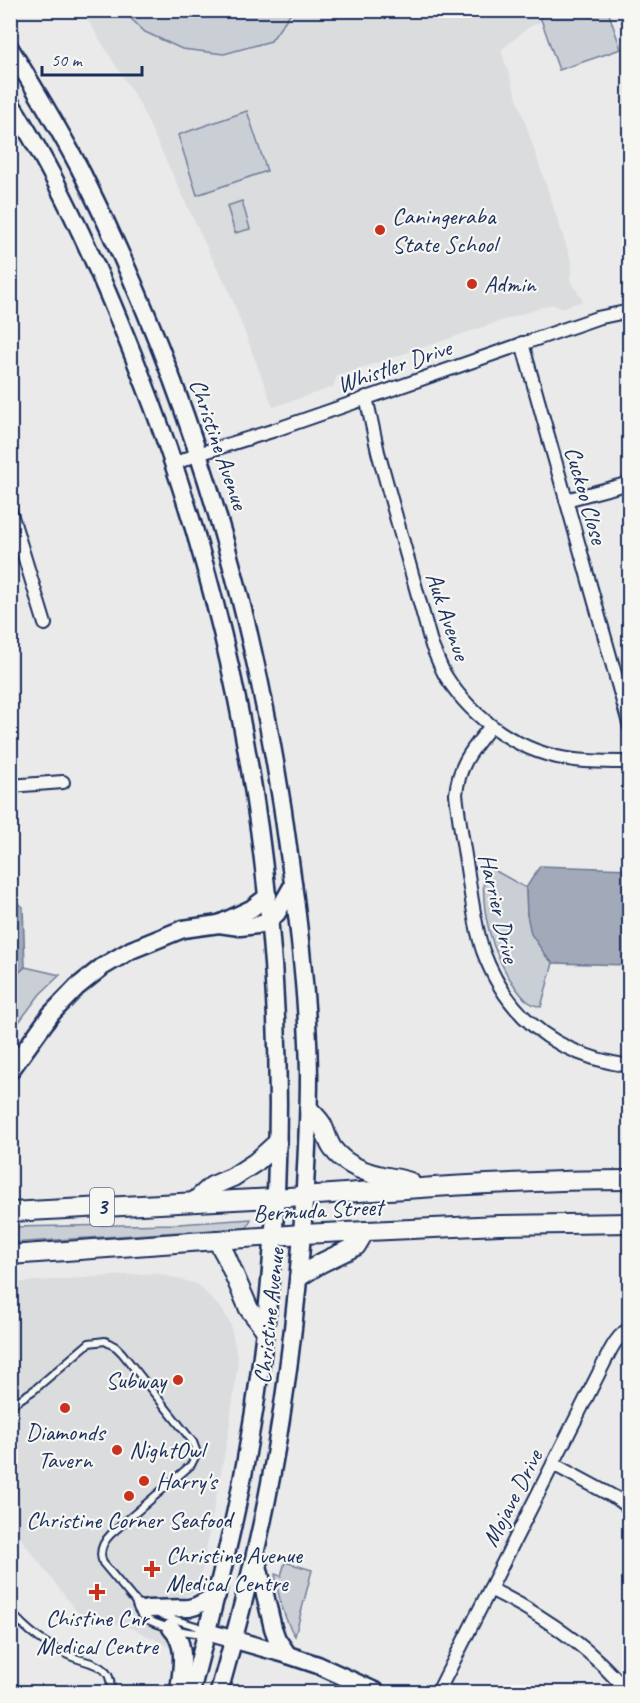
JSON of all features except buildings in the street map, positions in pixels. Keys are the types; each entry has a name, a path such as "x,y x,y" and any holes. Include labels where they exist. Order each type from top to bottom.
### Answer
{"main road":[{"path":"309,1109 322,1124 334,1149 345,1161 368,1172 400,1178 422,1187"},
{"path":"194,1202 212,1185 232,1177 256,1162 278,1143"},
{"name":"Bermuda Street","path":"10,1212 422,1187 630,1180"},
{"name":"Bermuda Street","path":"10,1256 302,1234 509,1225 630,1223"},
{"path":"299,1277 356,1246 365,1231"},
{"path":"217,1240 249,1309 264,1328"}],"street":[{"name":"Christine Avenue","path":"10,48 83,175 142,302 198,454 222,528 262,692 281,795 293,885 306,1006 309,1109 299,1277 289,1366 269,1487 255,1554 219,1692"},
{"name":"Christine Avenue","path":"10,102 56,185 121,320 174,464 220,619 249,756 268,896 276,1030 278,1143 273,1236 264,1328 246,1458 217,1595 191,1692"},
{"name":"Whistler Drive","path":"174,464 522,343 597,318 630,311"},
{"name":"Cuckoo Close","path":"522,343 630,727"},
{"name":"Auk Avenue","path":"366,397 378,452 432,646 455,690 491,726 517,743 533,750 573,760 630,762"},
{"path":"566,500 630,483"},
{"path":"10,510 45,624"},
{"path":"249,756 252,730 246,697 249,689 254,688 262,692"},
{"name":"Harrier Drive","path":"491,726 464,762 458,778 456,794 474,912 482,949 493,976 512,1003 545,1036 584,1056 630,1066"},
{"path":"10,786 63,782"},
{"path":"219,924 246,927 270,920 293,885"},
{"path":"10,1071 51,1014 77,987 102,967 131,950 169,934 219,924 252,909 268,896"},
{"name":"Mojave Drive","path":"438,1692 616,1340 630,1328"},
{"path":"553,1464 618,1499 630,1508"},
{"path":"255,1554 273,1628 277,1639 288,1655"},
{"path":"490,1589 519,1604 568,1636 607,1670 627,1692"},
{"path":"141,1604 189,1608 217,1595"},
{"path":"171,1628 178,1634 183,1647 179,1692"},
{"path":"207,1632 318,1665 377,1692"}],"lane":[{"path":"10,1406 34,1390 89,1343 105,1341 122,1353 194,1444 197,1454 191,1465 111,1534 103,1544 100,1554 103,1563 141,1604 160,1615 196,1626 207,1632"},
{"path":"141,1604 136,1609 142,1616 153,1622 194,1634 207,1632"},
{"path":"10,1611 25,1627 60,1652 103,1669 111,1683 110,1692"}],"shaded area":[{"name":"Caningeraba State School","path":"82,11 538,11 542,21 529,27 501,50 572,263 570,280 583,301 561,308 551,304 337,376 333,387 273,407 228,288 138,101"},
{"path":"123,11 292,11 271,41 224,54 182,49 145,32"},
{"path":"538,11 608,11 621,49 559,70"},
{"path":"247,111 267,171 197,195 178,135"},
{"path":"242,201 250,229 235,233 227,206"},
{"path":"485,865 526,888 527,915 546,956 553,963 541,1007 529,1003 519,992 507,975 494,945 484,898"},
{"path":"25,967 60,975 40,994 13,1030 10,991 14,977"},
{"path":"251,1219 247,1228 244,1229 11,1243 11,1227 179,1224"},
{"path":"156,1273 197,1284 223,1311 230,1323 238,1360 229,1430 202,1570 193,1592 183,1598 170,1647 134,1629 78,1613 11,1526 11,1283"},
{"path":"285,1562 312,1570 295,1636 287,1622 275,1574 281,1576"}],"water":[{"path":"540,866 629,869 629,965 553,963 546,956 531,934 527,915 526,888"},
{"path":"11,898 23,907 25,967 11,983"}],"place":[{"name":"Caningeraba State School","path":"380,230"},
{"name":"Admin","path":"472,284"},
{"name":"Subway","path":"178,1380"},
{"name":"Diamonds Tavern","path":"65,1408"},
{"name":"NightOwl","path":"117,1450"},
{"name":"Harry's","path":"144,1481"},
{"name":"Christine Corner Seafood","path":"129,1496"},
{"name":"Christine Avenue Medical Centre","path":"152,1569"},
{"name":"Chistine Cnr Medical Centre","path":"97,1592"}]}
